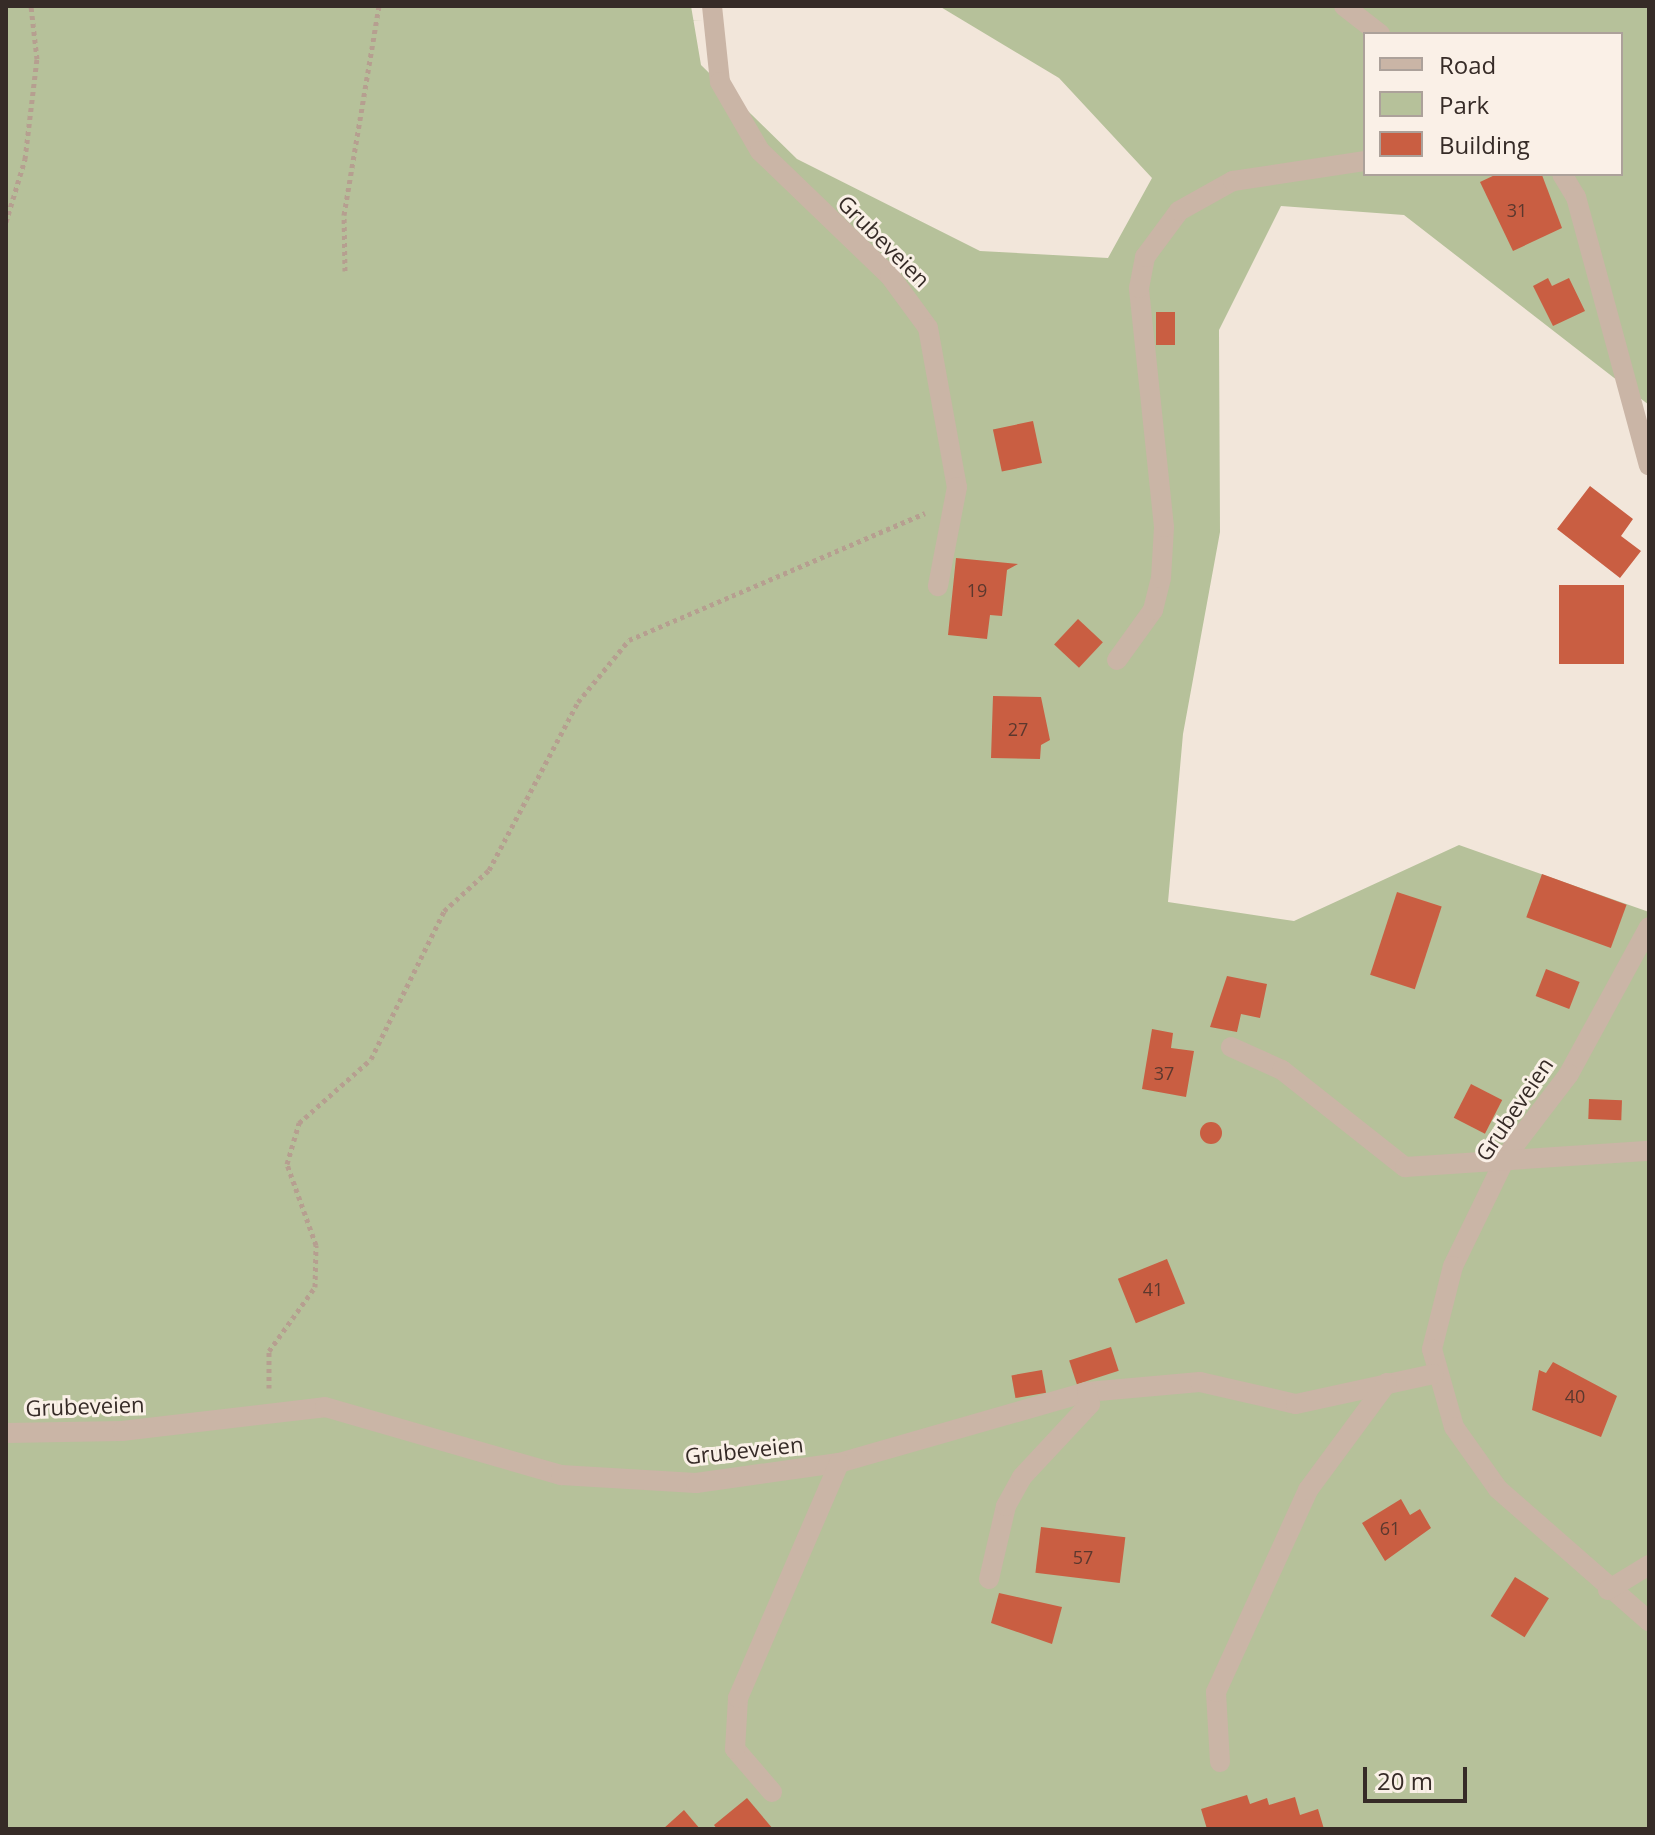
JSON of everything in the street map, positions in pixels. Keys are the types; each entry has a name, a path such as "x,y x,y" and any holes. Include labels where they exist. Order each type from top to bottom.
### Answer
{"street":[{"name":"Grubeveien","path":"712,6 720,82 760,151 919,309 934,347 956,501 938,586"},
{"path":"1344,6 1377,32"},
{"path":"1117,660 1153,610 1161,578 1162,500 1139,288 1145,257 1179,211 1233,181 1363,161"},
{"path":"1563,176 1576,197 1649,465"},
{"name":"Grubeveien","path":"1649,927 1569,1074 1507,1155 1453,1266 1432,1349 1434,1374 1454,1427 1498,1489 1608,1590 1649,1621"},
{"path":"1231,1047 1282,1070 1405,1167 1426,1171 1507,1155 1649,1151"},
{"name":"Grubeveien","path":"6,1433 122,1431 270,1409 325,1407 561,1475 696,1483 839,1463 1087,1392 1200,1382 1296,1404 1434,1374"},
{"path":"1220,1762 1216,1692 1308,1490 1387,1383"},
{"path":"989,1579 1006,1506 1022,1477 1090,1404 1087,1392"},
{"path":"772,1792 735,1749 738,1698 839,1463"},
{"path":"1608,1590 1649,1565"}],"path":[{"path":"6,222 25,159 37,59 31,6"},
{"path":"345,271 344,215 379,6"},
{"path":"270,1409 269,1351 315,1287 316,1245 287,1164 299,1123 371,1059 444,911 489,870 578,702 629,640 847,541 956,501"}],"green space":[{"path":"6,6 691,6 701,65 797,159 980,251 1108,258 1152,178 1059,78 939,6 1649,6 1649,405 1404,215 1281,206 1219,330 1220,532 1183,734 1168,902 1294,921 1459,845 1649,912 1649,1829 6,1829"}],"building":[{"path":"1493,176 1542,176 1562,228 1513,251 1480,182"},
{"path":"1548,278 1552,286 1569,278 1585,311 1553,326 1533,286"},
{"path":"1156,312 1175,312 1175,345 1156,345"},
{"path":"1033,421 1042,463 1002,472 993,430"},
{"path":"1590,486 1633,519 1621,536 1641,551 1620,578 1557,529"},
{"path":"956,558 1018,564 1007,570 1002,616 990,615 987,639 948,635"},
{"path":"1559,585 1624,585 1624,664 1559,664"},
{"path":"1078,619 1103,642 1079,668 1054,645"},
{"path":"993,696 1041,697 1050,740 1041,745 1040,759 991,758"},
{"path":"1542,874 1627,905 1611,948 1526,917"},
{"path":"1397,892 1442,907 1415,989 1370,975"},
{"path":"1546,969 1580,982 1569,1009 1536,996"},
{"path":"1227,976 1267,984 1260,1018 1241,1014 1237,1032 1210,1027"},
{"path":"1152,1029 1173,1033 1171,1048 1194,1051 1186,1097 1142,1089"},
{"path":"1471,1084 1502,1100 1485,1134 1454,1118"},
{"path":"1589,1099 1622,1100 1621,1120 1588,1119"},
{"path":"1211,1122 1219,1125 1222,1133 1219,1141 1211,1144 1203,1141 1200,1133 1203,1125"},
{"path":"1167,1259 1185,1304 1136,1323 1118,1279"},
{"path":"1111,1347 1119,1371 1077,1384 1069,1361"},
{"path":"1553,1362 1617,1396 1601,1437 1532,1410 1539,1370 1546,1373"},
{"path":"1042,1370 1046,1393 1015,1398 1011,1375"},
{"path":"1401,1499 1410,1515 1420,1509 1431,1528 1385,1561 1362,1523"},
{"path":"1041,1527 1125,1537 1120,1583 1035,1573"},
{"path":"1515,1577 1549,1598 1525,1637 1491,1616"},
{"path":"999,1593 1062,1607 1052,1644 991,1623"},
{"path":"1247,1795 1250,1804 1267,1798 1269,1805 1295,1797 1300,1815 1318,1809 1324,1829 1207,1829 1201,1809"},
{"path":"747,1798 773,1829 717,1829 714,1825"},
{"path":"684,1810 700,1829 663,1829"}]}
